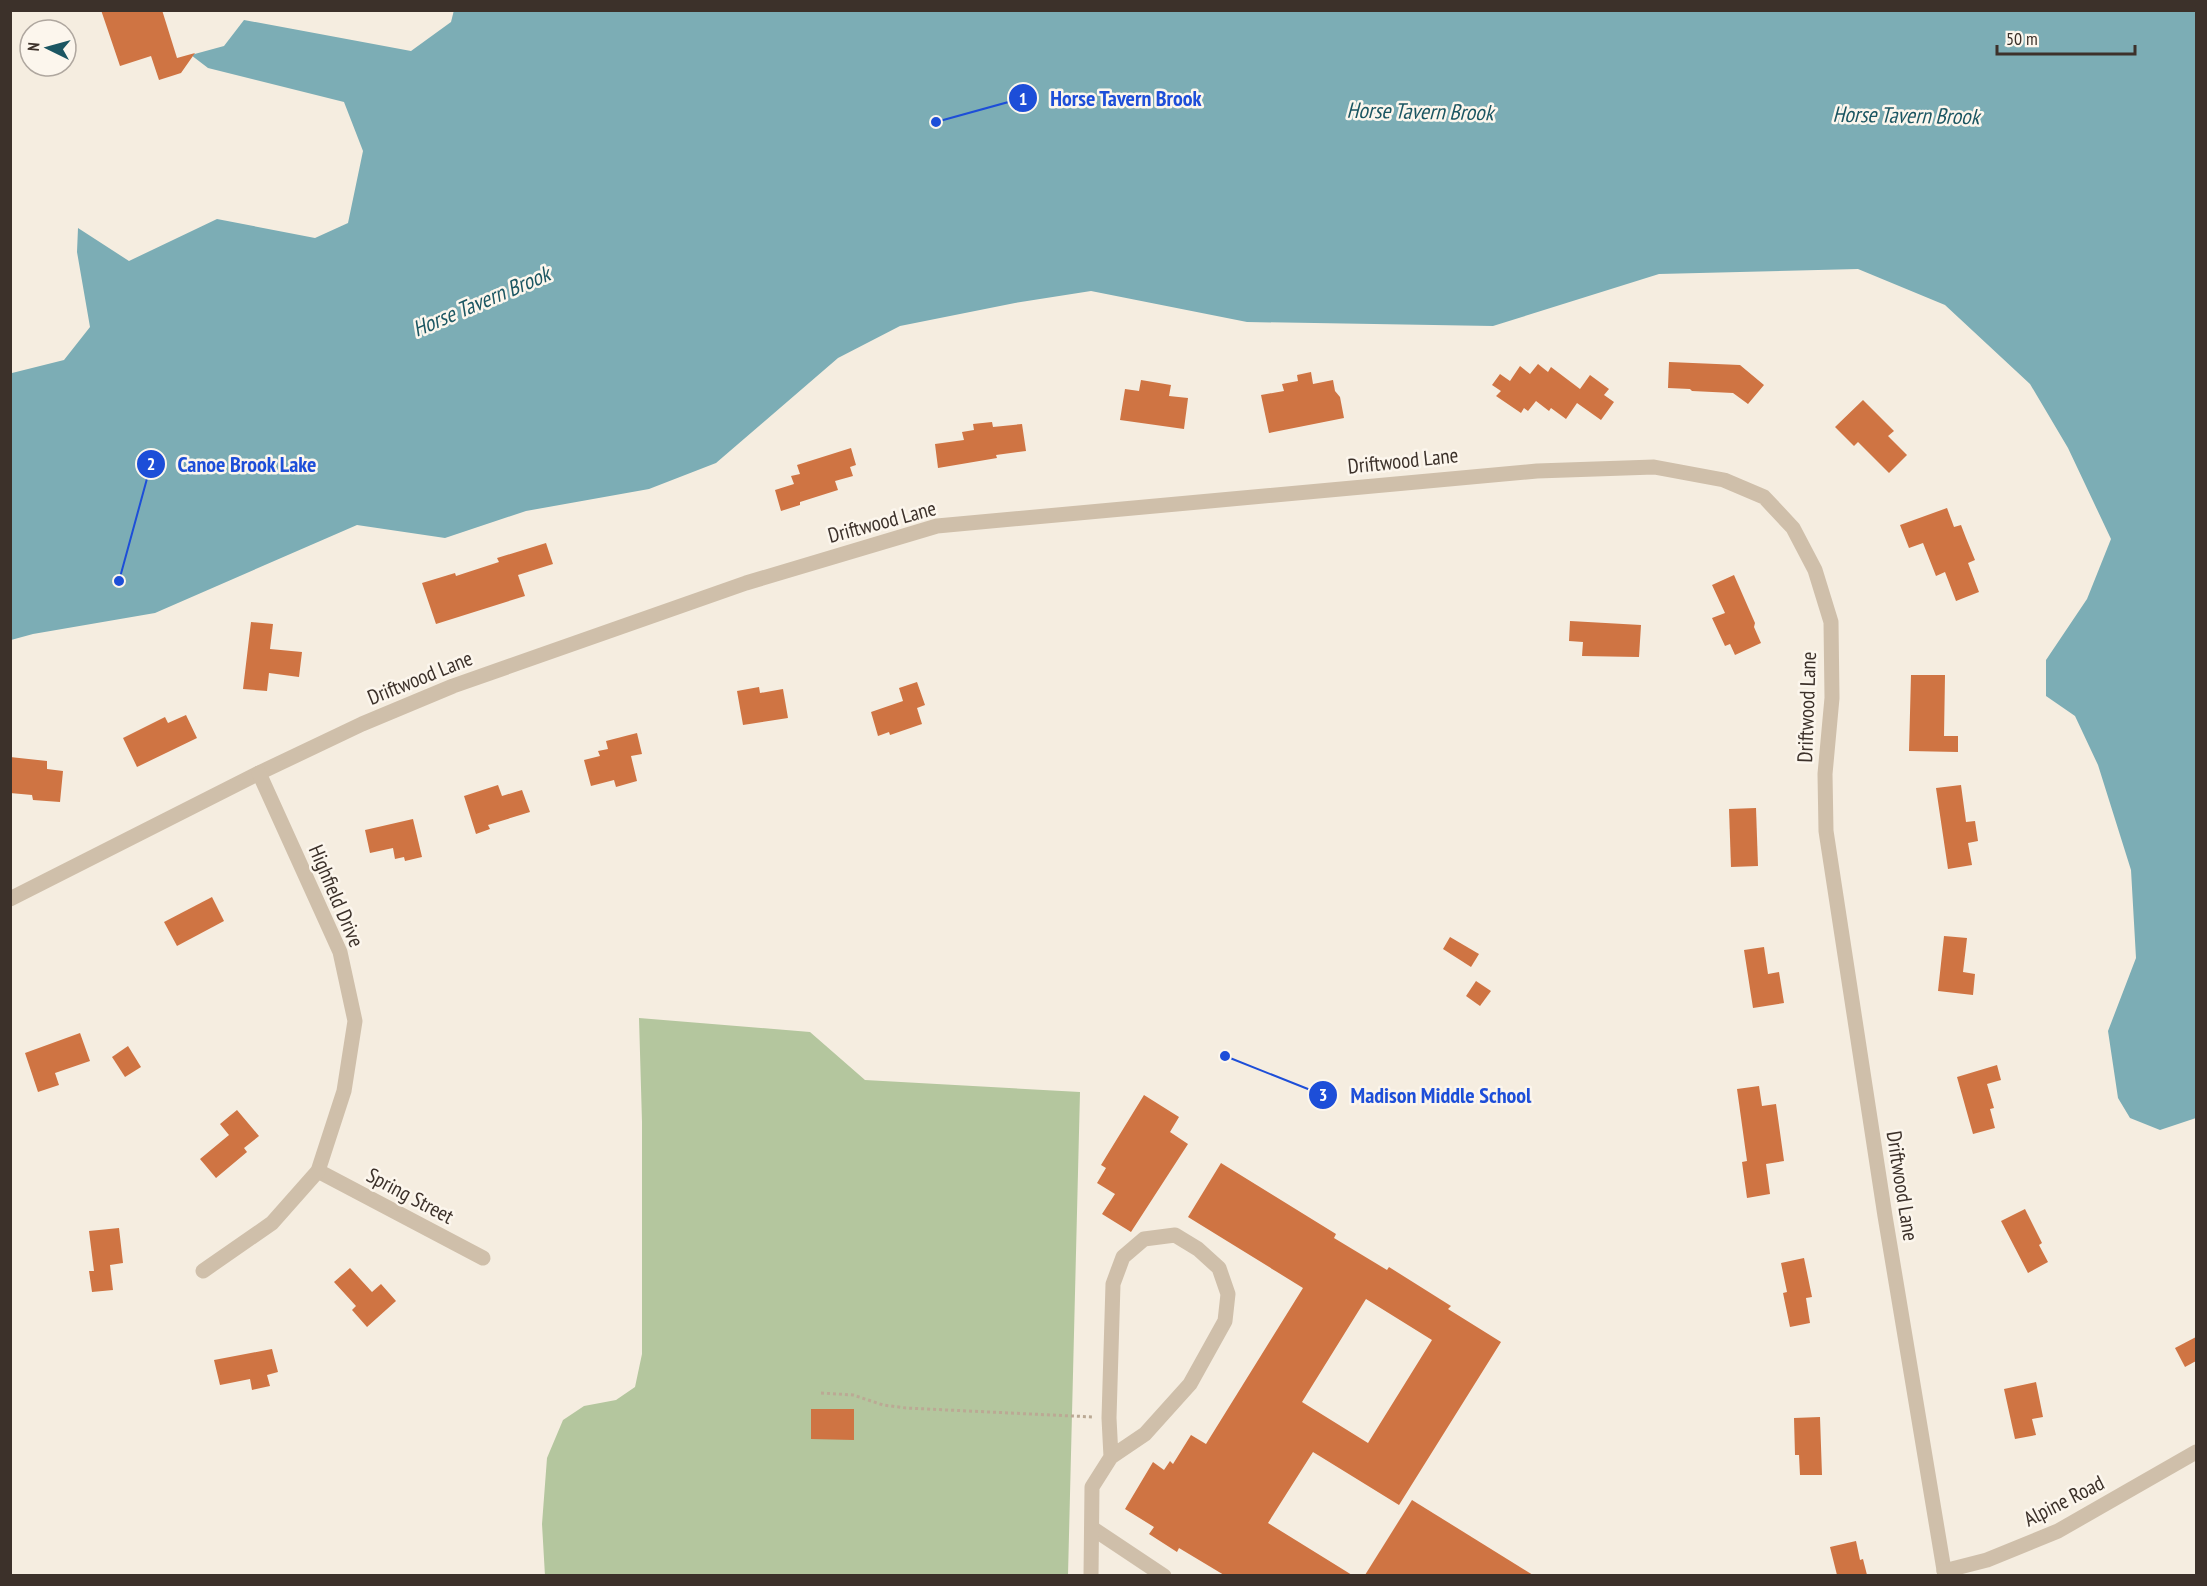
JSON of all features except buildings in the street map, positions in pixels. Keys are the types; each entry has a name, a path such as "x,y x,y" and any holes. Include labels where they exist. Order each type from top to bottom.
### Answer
{"street":[{"name":"Driftwood Lane","path":"10,899 259,773 362,724 453,686 746,582 937,526 1443,478 1592,469 1654,467 1724,480 1764,497 1794,528 1815,570 1831,622 1832,698 1826,774 1826,831 1885,1216 1944,1573"},
{"name":"Highfield Drive","path":"203,1271 272,1222 318,1171 344,1091 355,1021 340,952 259,773"},
{"name":"Spring Street","path":"318,1171 483,1258"},
{"path":"1091,1575 1092,1487 1112,1457 1145,1434 1190,1384 1225,1321 1228,1294 1219,1268 1198,1249 1175,1235 1144,1239 1123,1257 1113,1284 1109,1418 1112,1457"},
{"name":"Alpine Road","path":"1944,1573 1987,1560 2058,1531 2196,1452"},
{"path":"1092,1528 1164,1575"}],"path":[{"path":"820,1394 853,1395 883,1405 906,1408 1109,1418"}],"green space":[{"path":"639,1018 810,1032 865,1080 1080,1092 1068,1575 545,1576 542,1524 547,1458 563,1420 584,1406 616,1400 635,1387 642,1354 642,1122"}],"water":[{"path":"454,10 2196,11 2196,1118 2160,1130 2130,1118 2118,1098 2108,1031 2136,958 2131,870 2098,765 2075,716 2046,696 2046,660 2087,599 2111,539 2068,448 2030,384 1945,305 1858,269 1659,274 1493,326 1247,322 1091,291 1015,303 900,326 838,358 716,463 649,489 526,511 445,538 357,525 155,613 33,634 11,640 11,377 12,373 64,360 90,327 77,252 78,228 129,261 217,219 315,238 348,223 363,151 344,102 208,68 191,55 224,46 244,20 411,51 451,22"}],"place":[{"name":"Horse Tavern Brook","path":"936,122"},
{"name":"Canoe Brook Lake","path":"119,581"},
{"name":"Madison Middle School","path":"1225,1056"}]}
